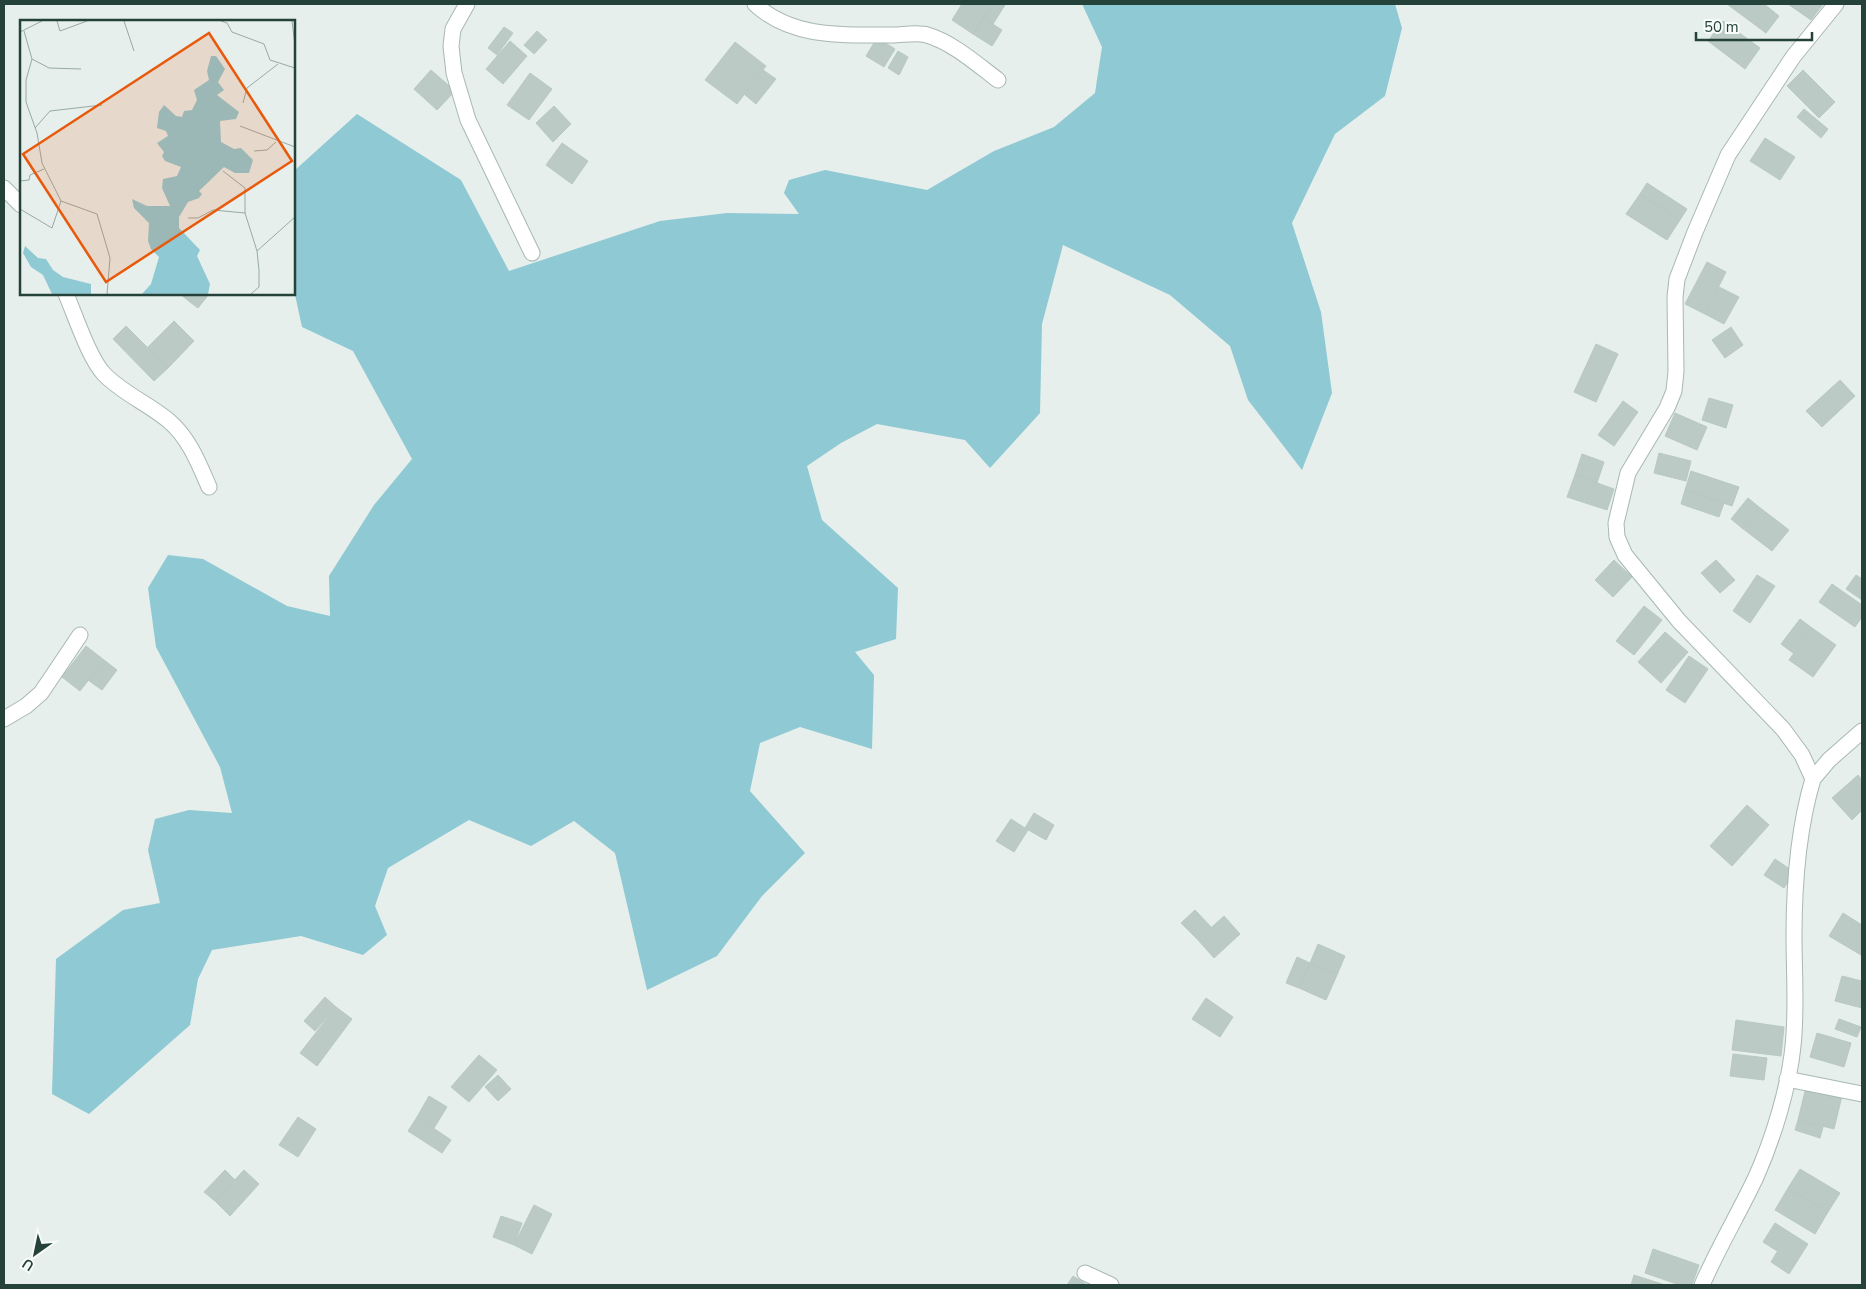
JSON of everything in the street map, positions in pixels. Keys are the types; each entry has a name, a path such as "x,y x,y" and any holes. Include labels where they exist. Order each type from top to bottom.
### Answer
{"street":[{"path":"467,4 453,29 450,46 456,81 468,120 532,253"},
{"path":"755,4 784,22 804,31 844,34 926,35 964,54 998,80"},
{"path":"1813,779 1802,755 1784,728 1679,621 1625,555 1617,537 1616,523 1628,473 1667,408 1674,391 1676,371 1675,297 1677,279 1695,232 1728,155 1793,56 1836,4"},
{"path":"4,188 20,204"},
{"path":"66,295 85,341 102,372 113,383 171,422 192,449 209,487"},
{"path":"4,719 26,706 41,693 80,635"},
{"path":"1702,1285 1756,1176 1772,1137 1787,1079 1793,1047 1796,1002 1794,936 1798,856 1806,803 1813,779 1829,760 1862,731"},
{"path":"1787,1079 1862,1094"},
{"path":"1085,1273 1111,1285"}],"water":[{"path":"1082,4 1395,4 1402,28 1385,96 1335,134 1292,223 1321,312 1332,393 1302,470 1248,400 1230,346 1170,295 1063,245 1042,324 1040,413 990,468 965,440 877,424 841,443 807,466 822,520 898,588 896,639 855,652 874,675 872,749 800,727 760,743 750,791 805,853 762,896 717,956 647,990 615,853 574,821 531,846 469,820 388,868 375,906 387,935 363,955 301,936 212,950 198,979 190,1025 89,1114 52,1094 56,959 123,910 160,903 148,850 155,819 189,810 232,813 220,767 156,647 148,588 168,555 203,559 287,606 330,616 329,576 374,505 412,459 353,351 302,327 295,295 295,170 357,114 461,180 509,271 660,221 727,213 799,214 784,193 789,180 825,170 927,190 994,151 1054,127 1095,93 1102,47"}],"building":[{"path":"962,4 993,4 973,34 952,20"},
{"path":"993,4 1005,5 993,24 983,18"},
{"path":"1727,4 1764,4 1779,16 1766,33"},
{"path":"1788,4 1823,4 1811,20"},
{"path":"983,18 1002,30 992,46 973,34"},
{"path":"1723,21 1760,48 1745,69 1708,41"},
{"path":"504,27 513,33 497,55 488,48"},
{"path":"537,31 547,40 534,54 524,45"},
{"path":"877,38 895,49 884,67 866,56"},
{"path":"510,41 527,56 503,84 486,69"},
{"path":"735,42 766,66 737,104 705,80"},
{"path":"898,51 908,57 899,75 888,68"},
{"path":"431,70 455,91 437,110 414,89"},
{"path":"763,70 776,79 756,104 744,94"},
{"path":"1803,70 1835,102 1819,118 1787,86"},
{"path":"530,73 552,89 529,120 507,105"},
{"path":"554,106 571,124 553,142 536,123"},
{"path":"1804,109 1828,129 1821,138 1797,117"},
{"path":"1765,138 1795,157 1780,180 1750,161"},
{"path":"562,143 588,161 572,184 546,165"},
{"path":"1647,183 1687,209 1680,220 1640,194"},
{"path":"1640,194 1680,220 1667,240 1626,214"},
{"path":"1707,262 1726,272 1705,314 1685,304"},
{"path":"1719,287 1739,297 1724,324 1705,314"},
{"path":"181,295 195,295 190,302"},
{"path":"195,295 208,295 198,308 190,302"},
{"path":"174,321 194,341 168,368 147,348"},
{"path":"126,326 168,368 154,381 113,339"},
{"path":"1731,327 1743,345 1725,358 1712,340"},
{"path":"1596,344 1618,354 1596,402 1574,392"},
{"path":"1840,380 1855,396 1822,427 1806,411"},
{"path":"1709,398 1733,405 1726,428 1702,420"},
{"path":"1623,401 1638,412 1614,446 1598,435"},
{"path":"1675,413 1707,427 1697,450 1665,436"},
{"path":"1659,453 1691,461 1686,481 1654,473"},
{"path":"1582,454 1604,462 1597,483 1575,475"},
{"path":"1691,471 1739,487 1732,506 1685,490"},
{"path":"1575,475 1614,489 1607,510 1567,497"},
{"path":"1685,490 1724,503 1719,517 1681,504"},
{"path":"1748,498 1759,507 1742,528 1731,519"},
{"path":"1759,507 1789,530 1772,551 1742,528"},
{"path":"1614,560 1632,577 1613,597 1595,580"},
{"path":"1716,560 1735,580 1720,593 1701,573"},
{"path":"1757,575 1775,586 1750,623 1733,611"},
{"path":"1856,575 1862,579 1862,600 1846,589"},
{"path":"1832,584 1862,605 1862,617 1855,627 1819,602"},
{"path":"1644,606 1662,620 1634,655 1616,641"},
{"path":"1800,619 1812,628 1793,653 1781,644"},
{"path":"1812,628 1836,645 1813,677 1789,660"},
{"path":"1665,632 1688,652 1661,683 1638,662"},
{"path":"86,646 104,660 80,691 62,677"},
{"path":"1689,656 1708,669 1685,703 1666,690"},
{"path":"104,660 117,670 102,690 88,680"},
{"path":"1858,775 1862,780 1862,810 1852,820 1832,798"},
{"path":"1747,805 1769,825 1732,866 1710,846"},
{"path":"1034,813 1054,825 1046,840 1025,828"},
{"path":"1011,819 1028,830 1014,852 996,841"},
{"path":"1775,859 1794,872 1784,888 1764,875"},
{"path":"1195,910 1211,927 1198,940 1181,923"},
{"path":"1843,913 1862,925 1861,955 1829,936"},
{"path":"1224,916 1240,934 1214,958 1198,940"},
{"path":"1318,944 1345,956 1337,975 1310,963"},
{"path":"1297,957 1310,963 1299,988 1286,983"},
{"path":"1310,963 1337,975 1326,1000 1299,988"},
{"path":"1842,976 1862,981 1862,1008 1835,1001"},
{"path":"325,997 336,1007 315,1031 304,1021"},
{"path":"1206,998 1233,1017 1220,1037 1192,1019"},
{"path":"336,1007 352,1019 317,1066 300,1053"},
{"path":"1839,1019 1861,1027 1857,1037 1835,1029"},
{"path":"1736,1020 1784,1027 1781,1056 1732,1050"},
{"path":"1817,1033 1851,1043 1844,1067 1810,1057"},
{"path":"1733,1054 1767,1058 1764,1080 1730,1076"},
{"path":"479,1055 497,1070 469,1102 451,1087"},
{"path":"498,1075 511,1089 498,1101 485,1087"},
{"path":"1806,1087 1842,1096 1834,1129 1798,1120"},
{"path":"429,1096 447,1107 434,1128 417,1117"},
{"path":"298,1117 316,1129 298,1157 279,1145"},
{"path":"417,1117 451,1140 442,1153 408,1131"},
{"path":"1798,1120 1823,1127 1820,1138 1795,1130"},
{"path":"1800,1169 1840,1193 1828,1212 1788,1188"},
{"path":"225,1170 235,1180 215,1201 204,1192"},
{"path":"244,1170 259,1184 230,1216 215,1201"},
{"path":"1788,1188 1828,1212 1815,1234 1775,1210"},
{"path":"534,1205 552,1214 532,1254 514,1245"},
{"path":"501,1216 522,1223 514,1245 493,1237"},
{"path":"1775,1223 1808,1244 1796,1263 1763,1242"},
{"path":"1653,1249 1699,1265 1692,1285 1680,1285 1645,1273"},
{"path":"1777,1252 1796,1263 1789,1274 1771,1262"},
{"path":"1634,1275 1665,1285 1631,1285"},
{"path":"1073,1276 1087,1285 1067,1285"}]}
